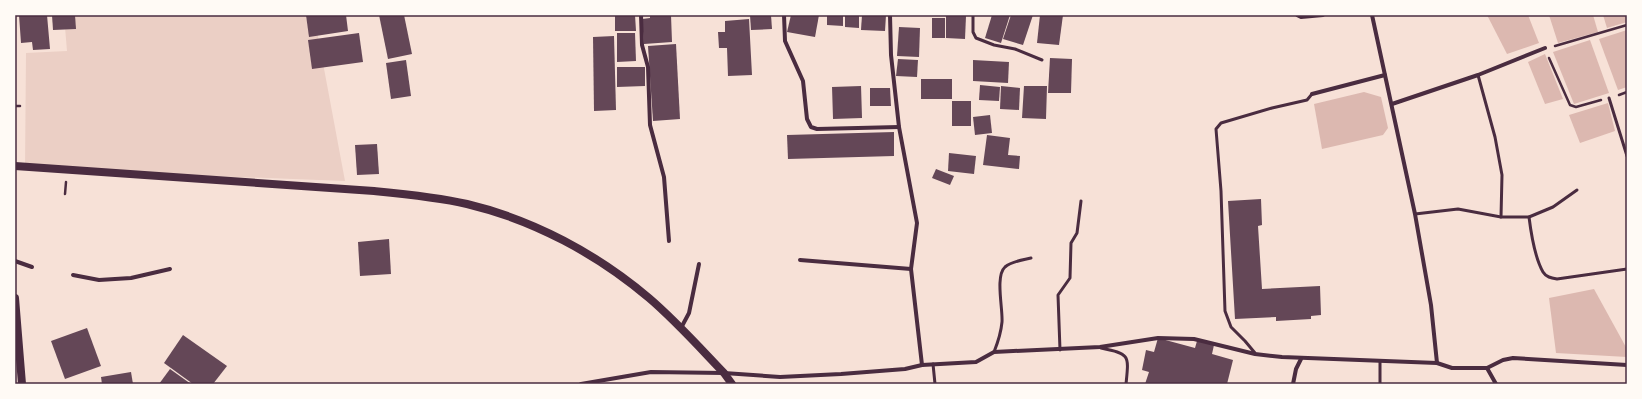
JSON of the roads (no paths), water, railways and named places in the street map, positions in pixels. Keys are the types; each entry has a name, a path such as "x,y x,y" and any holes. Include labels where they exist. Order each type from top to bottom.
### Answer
{"main road":[{"path":"15,166 374,191 421,196 467,204 532,225 572,245 608,266 648,297 681,328 724,373 732,384"},
{"path":"15,298 22,384"}],"street":[{"path":"640,15 642,46 648,67 650,125 664,177 669,241"},
{"path":"784,15 785,42 802,81 807,119 812,127 817,130 899,127"},
{"path":"890,15 891,55 899,127 917,223 911,269 922,365"},
{"path":"1297,15 1301,17 1323,15"},
{"path":"1372,15 1415,214 1431,305 1437,363"},
{"path":"1392,104 1478,75 1545,48"},
{"path":"1312,94 1385,75"},
{"path":"800,260 911,269"},
{"path":"15,261 32,267"},
{"path":"681,328 690,313 699,264"},
{"path":"73,275 99,280 131,278 170,269"},
{"path":"581,384 651,372 724,373 780,377 905,369 922,365 976,362 994,352 1100,347 1158,338 1194,339 1255,354 1301,359 1437,363 1452,368 1487,368 1503,360 1513,358 1627,365"},
{"path":"1293,384 1296,369 1301,359"},
{"path":"1487,368 1496,384"}],"lane":[{"path":"973,15 973,32 976,38 994,45 1015,49 1042,60"},
{"path":"1478,75 1495,137 1502,175 1501,216"},
{"path":"1255,354 1245,341 1231,328 1225,311 1221,191 1216,129 1221,122 1307,100 1312,94"},
{"path":"1609,98 1627,156"},
{"path":"1415,214 1458,209 1501,216 1529,217 1553,206 1577,190"},
{"path":"1060,350 1058,295 1070,278 1071,243 1077,233 1081,201"},
{"path":"1529,217 1531,239 1543,273 1550,278 1557,279 1627,270"},
{"path":"994,352 1002,321 1000,278 1004,268 1014,262 1031,258"},
{"path":"1100,347 1120,352 1125,356 1128,366 1126,384"},
{"path":"1380,361 1380,384"},
{"path":"933,364 935,384"}]}
